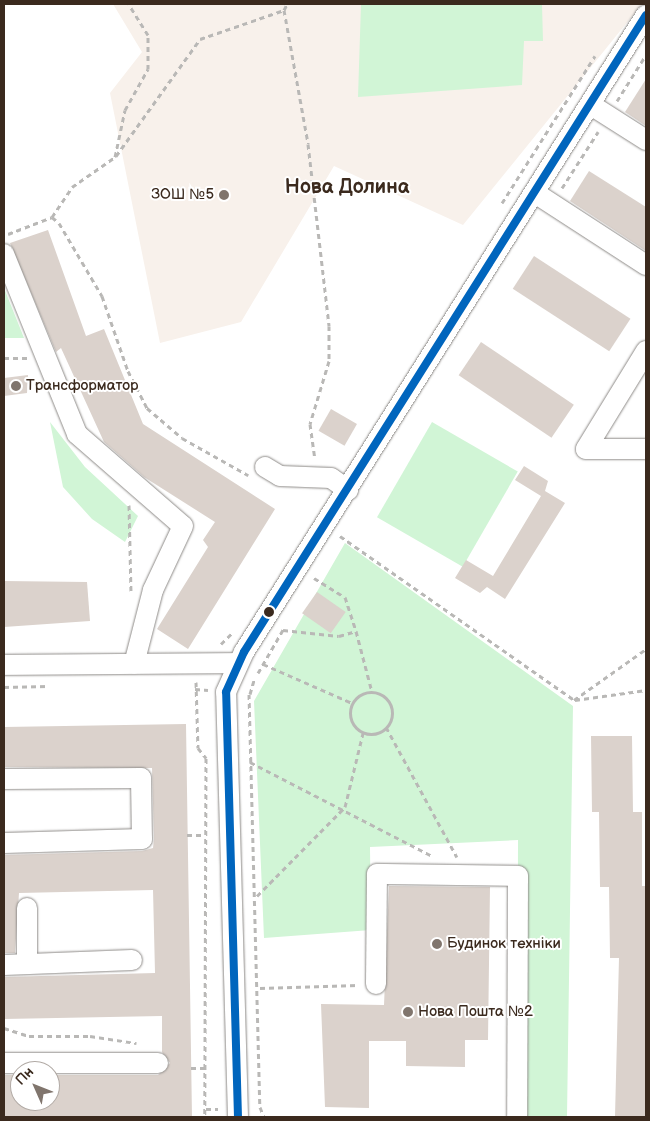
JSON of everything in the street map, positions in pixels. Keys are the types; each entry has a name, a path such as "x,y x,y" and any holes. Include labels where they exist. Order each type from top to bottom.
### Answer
{"street":[{"path":"238,1117 237,989 225,750 226,692 237,663 646,16"},
{"path":"590,105 646,140"},
{"path":"535,193 646,264"},
{"path":"4,254 77,434 128,482 183,526 153,590 134,664"},
{"path":"646,351 586,449 646,449"},
{"path":"261,474 331,478 348,490"},
{"path":"4,665 237,663"},
{"path":"4,778 141,778 142,839 4,843"},
{"path":"376,984 377,874 518,876 517,1117"},
{"path":"27,908 28,962"},
{"path":"4,965 28,962 132,960"},
{"path":"4,1063 158,1063"}],"path":[{"path":"115,157 125,110 148,68 148,35 130,4"},
{"path":"287,4 284,10 308,144 329,326 329,361 310,424 318,478"},
{"path":"4,236 52,217 72,187 115,157 200,39 284,10"},
{"path":"52,217 102,296 128,371 147,408 182,438 261,474"},
{"path":"128,482 132,597"},
{"path":"340,536 574,700 646,690"},
{"path":"314,578 345,596 372,692 390,705 386,727 467,875"},
{"path":"283,630 339,636 356,631"},
{"path":"574,700 646,649"},
{"path":"263,664 352,702 372,692"},
{"path":"352,702 351,720 363,732 375,734 386,727"},
{"path":"256,896 345,807 363,732"},
{"path":"250,762 345,807 441,860"},
{"path":"188,835 205,834"},
{"path":"259,988 376,984"},
{"path":"4,1028 29,1036 123,1039 145,1045 158,1063"},
{"path":"191,1068 205,1068"}],"shaded area":[{"name":"ЗОШ №5","path":"113,4 642,4 463,225 334,166 241,322 160,343 110,93 142,52"}],"green space":[{"path":"361,4 542,4 543,41 524,41 522,85 358,97"},
{"path":"4,288 24,338 4,338"},
{"path":"50,422 85,467 138,516 125,542 92,519 63,487"},
{"path":"432,422 518,472 463,567 377,517"},
{"path":"345,543 573,706 567,1117 517,1117 518,840 370,847 371,930 264,938 254,701"}],"building":[{"path":"646,79 646,126 625,112"},
{"path":"589,171 646,207 646,251 570,201"},
{"path":"48,230 86,336 104,329 143,424 275,509 188,649 157,629 208,547 203,540 215,522 144,477 104,442 61,348 56,352 10,243"},
{"path":"534,256 630,319 609,351 513,289"},
{"path":"481,342 574,405 551,438 459,375"},
{"name":"Трансформатор","path":"28,375 27,393 4,396 4,378"},
{"path":"331,409 357,424 344,446 318,431"},
{"path":"524,466 548,481 545,491 565,503 505,599 487,587 480,593 455,578 466,560 493,576 541,496 515,480"},
{"path":"4,581 87,582 90,621 4,627"},
{"path":"317,592 346,612 331,633 302,613"},
{"path":"186,724 192,1117 4,1117 4,1075 10,1075 10,1111 60,1111 60,1075 158,1075 170,1063 162,1052 162,1016 4,1019 4,977 155,973 153,890 19,893 15,953 4,953 4,855 142,851 153,848 154,839 152,768 4,767 4,727"},
{"path":"591,736 632,736 633,812 642,812 642,886 646,886 646,1117 615,1116 619,958 610,958 609,887 600,887 599,812 592,812"},
{"name":"Будинок техніки","path":"389,886 490,887 488,1040 465,1040 465,1067 406,1066 406,1041 369,1041 369,1108 325,1107 321,1004 384,1005"}],"transit line":[{"path":"238,1117 226,692 244,652 646,15"}],"place":[{"name":"ЗОШ №5","path":"224,195"},
{"name":"Трансформатор","path":"16,386"},
{"name":"Будинок техніки","path":"437,944"},
{"name":"Нова Пошта №2","path":"408,1012"}],"district":[{"name":"Нова Долина","path":"347,187"}]}
